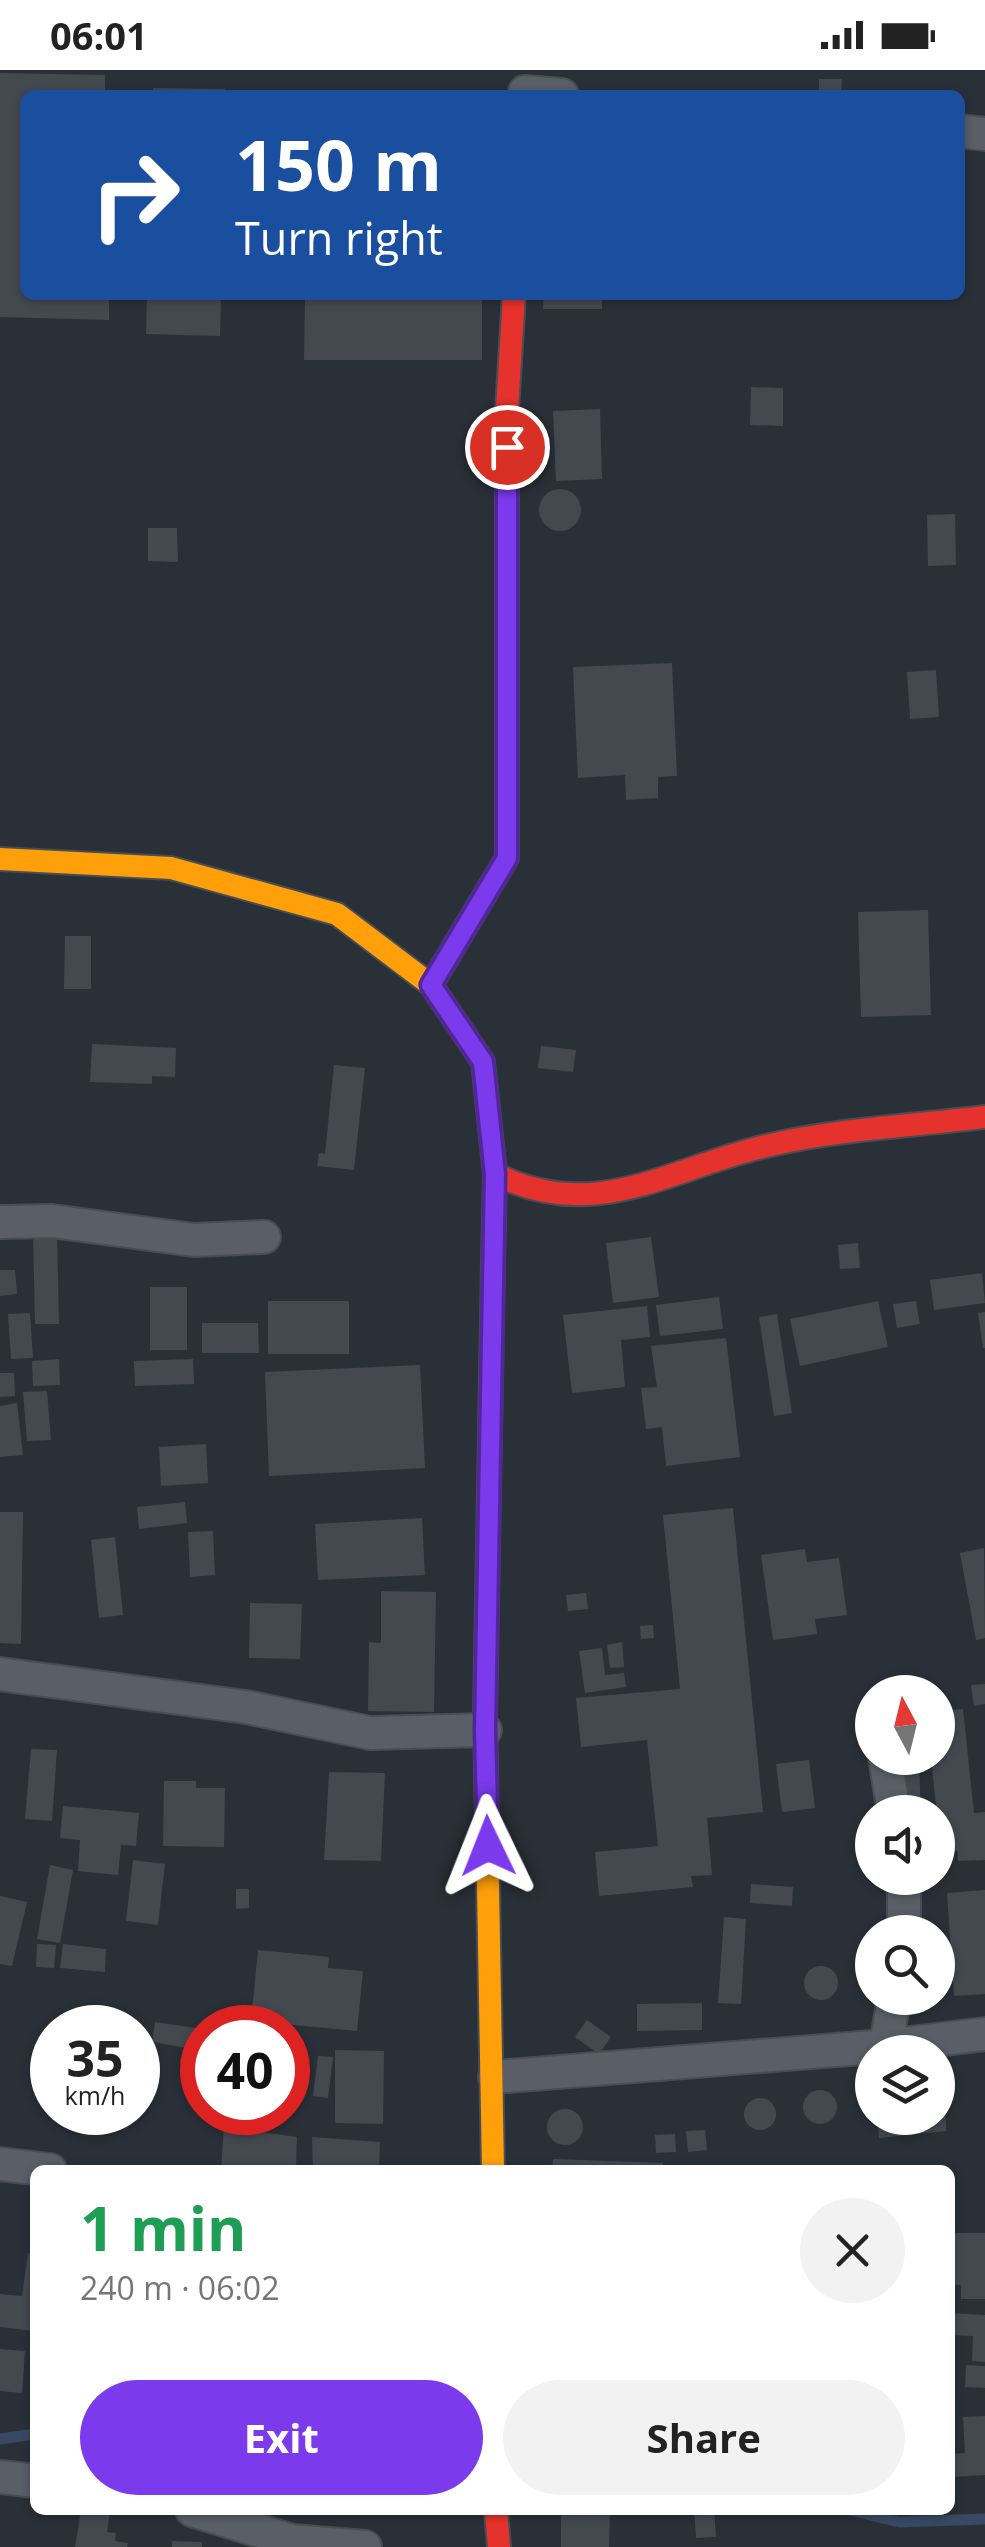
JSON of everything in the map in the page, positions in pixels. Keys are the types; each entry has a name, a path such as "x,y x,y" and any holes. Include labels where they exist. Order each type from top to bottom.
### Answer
{"street":[{"path":"431,985 507,858 507,410 514,300"},
{"path":"0,859 172,868 337,914 431,985 483,1062 495,1174 485,1730 494,2165"},
{"path":"495,1174 517,1189 566,1197 636,1191 765,1146 985,1117"},
{"path":"0,1222 52,1222 194,1240 264,1237"},
{"path":"0,1674 246,1707 370,1733 485,1730"},
{"path":"955,2038 985,2034"},
{"path":"495,2077 855,2048"},
{"path":"0,2164 30,2168"},
{"path":"0,2476 30,2479"},
{"path":"208,2515 292,2541 365,2547"},
{"path":"496,2515 499,2547"}],"building":[{"path":"0,73 105,75 105,90 20,90 20,300 109,300 109,320 0,317"},
{"path":"819,79 842,79 841,90 819,90"},
{"path":"153,88 225,89 225,90"},
{"path":"147,300 221,300 220,336 146,334"},
{"path":"305,300 482,300 482,360 304,360"},
{"path":"544,300 602,300 602,309 543,309"},
{"path":"751,387 783,388 783,426 750,425"},
{"path":"600,409 602,479 556,481 553,411"},
{"path":"560,489 575,495 581,510 575,525 560,531 545,525 539,510 545,495"},
{"path":"955,514 956,565 928,566 927,515"},
{"path":"148,528 177,528 178,562 148,561"},
{"path":"672,663 677,776 658,777 658,798 626,800 625,775 578,778 573,667"},
{"path":"936,670 939,717 910,719 907,672"},
{"path":"928,910 931,1015 861,1017 858,912"},
{"path":"65,936 91,936 91,989 64,989"},
{"path":"92,1044 176,1048 175,1077 152,1076 152,1084 90,1082"},
{"path":"541,1046 576,1050 573,1072 538,1068"},
{"path":"334,1065 365,1068 354,1170 317,1166 319,1153 325,1154"},
{"path":"57,1232 59,1324 35,1324 33,1233"},
{"path":"651,1237 659,1297 613,1303 606,1243"},
{"path":"858,1243 860,1268 840,1269 838,1245"},
{"path":"0,1270 15,1270 17,1294 0,1296"},
{"path":"982,1273 985,1303 934,1310 930,1280"},
{"path":"150,1287 187,1287 187,1350 150,1350"},
{"path":"719,1297 723,1329 660,1336 656,1305"},
{"path":"268,1301 349,1301 349,1354 268,1354"},
{"path":"878,1301 888,1347 800,1366 790,1319"},
{"path":"916,1301 920,1324 897,1328 893,1304"},
{"path":"647,1306 650,1337 621,1340 625,1387 572,1393 563,1315"},
{"path":"985,1312 985,1348 983,1348 978,1313"},
{"path":"30,1313 33,1358 11,1359 8,1314"},
{"path":"777,1314 792,1413 774,1416 759,1317"},
{"path":"202,1323 258,1323 259,1353 202,1353"},
{"path":"726,1338 740,1457 666,1466 662,1427 646,1429 641,1388 657,1387 651,1346"},
{"path":"59,1359 60,1385 33,1386 32,1361"},
{"path":"193,1359 194,1384 135,1386 134,1361"},
{"path":"420,1365 425,1468 269,1476 265,1372"},
{"path":"0,1373 14,1373 15,1396 0,1397"},
{"path":"47,1391 51,1440 27,1441 23,1392"},
{"path":"17,1403 23,1455 0,1457 0,1406"},
{"path":"206,1444 208,1483 161,1486 159,1447"},
{"path":"185,1502 187,1523 139,1529 137,1507"},
{"path":"733,1508 763,1812 707,1818 712,1875 691,1876 693,1887 599,1896 595,1852 658,1846 647,1740 581,1747 576,1698 680,1689 663,1515"},
{"path":"0,1512 23,1512 21,1644 0,1643"},
{"path":"422,1518 425,1575 318,1580 315,1524"},
{"path":"213,1531 215,1575 190,1577 188,1532"},
{"path":"115,1537 123,1615 99,1618 91,1540"},
{"path":"984,1548 985,1638 976,1640 960,1553"},
{"path":"805,1549 807,1562 839,1558 847,1615 815,1619 817,1634 773,1640 761,1555"},
{"path":"381,1591 436,1592 434,1712 368,1711 369,1642 381,1643"},
{"path":"586,1593 588,1609 568,1611 566,1595"},
{"path":"250,1603 302,1604 300,1659 249,1658"},
{"path":"653,1625 654,1638 641,1639 640,1626"},
{"path":"622,1642 624,1667 610,1668 607,1645"},
{"path":"602,1648 605,1675 624,1673 626,1687 585,1693 579,1651"},
{"path":"985,1684 985,1704 974,1706 971,1685"},
{"path":"963,1709 974,1813 985,1812 985,1860 958,1861 955,1795 935,1795 933,1775 955,1775 955,1710"},
{"path":"31,1749 57,1750 52,1821 25,1819"},
{"path":"809,1760 815,1808 782,1812 776,1764"},
{"path":"329,1772 385,1773 381,1861 324,1860"},
{"path":"895,1775 919,1775 920,1795 896,1795"},
{"path":"164,1781 196,1781 196,1788 225,1788 224,1847 163,1846"},
{"path":"63,1806 139,1813 136,1846 121,1845 118,1875 78,1871 80,1840 60,1838"},
{"path":"133,1860 165,1864 158,1925 126,1921"},
{"path":"50,1865 73,1870 60,1943 37,1939"},
{"path":"751,1884 793,1887 792,1906 750,1903"},
{"path":"236,1889 249,1889 249,1908 236,1909"},
{"path":"985,1890 985,1994 955,1996 955,1915 948,1915 947,1895"},
{"path":"0,1896 27,1902 12,1966 0,1964"},
{"path":"724,1917 746,1919 741,2004 718,2003"},
{"path":"37,1944 56,1945 54,1968 36,1967"},
{"path":"63,1944 106,1949 105,1972 60,1968"},
{"path":"258,1950 329,1957 328,1968 363,1971 357,2031 310,2027 310,2005 253,2005"},
{"path":"821,1966 833,1971 838,1983 833,1995 821,2000 809,1995 804,1983 809,1971"},
{"path":"702,2003 702,2030 637,2031 637,2004"},
{"path":"587,2020 611,2037 599,2054 575,2037"},
{"path":"160,2023 180,2026 180,2047 160,2043"},
{"path":"335,2050 384,2051 383,2124 335,2123"},
{"path":"318,2056 333,2057 328,2098 313,2096"},
{"path":"820,2090 832,2095 837,2107 832,2119 820,2124 808,2119 803,2107 808,2095"},
{"path":"760,2098 772,2102 776,2114 772,2126 760,2130 748,2126 744,2114 748,2102"},
{"path":"565,2109 578,2114 583,2127 578,2140 565,2145 552,2140 547,2127 552,2114"},
{"path":"705,2130 707,2150 688,2152 686,2131"},
{"path":"675,2134 676,2152 656,2153 655,2135"},
{"path":"223,2135 297,2137 296,2165 221,2165"},
{"path":"312,2137 380,2142 379,2165 313,2165"},
{"path":"553,2159 663,2163 663,2165 552,2165"},
{"path":"955,2233 985,2233 985,2299 961,2299 961,2285 955,2285"},
{"path":"30,2253 30,2330 0,2327 0,2294 22,2296"},
{"path":"955,2313 985,2315 985,2362 972,2361 973,2336 955,2335"},
{"path":"0,2349 25,2351 22,2393 0,2391"},
{"path":"966,2365 985,2366 985,2388 965,2387"},
{"path":"985,2416 985,2475 955,2477 955,2454 965,2453 963,2417"},
{"path":"80,2515 110,2515 107,2532 116,2533 115,2541 128,2543 127,2547 75,2547"},
{"path":"561,2515 610,2515 609,2547 561,2547"},
{"path":"694,2515 714,2515 716,2537 696,2538"},
{"path":"172,2541 202,2542 202,2547 172,2547"}],"waterway":[{"path":"0,2439 30,2435"},
{"path":"870,2515 899,2522 985,2519"}],"traffic: slow":[{"path":"0,859 171,868 337,914 431,985 483,1062 495,1174 493,1264"},
{"path":"485,1716 493,2165"}],"traffic: jam":[{"path":"431,985 507,858 507,410 514,300"},
{"path":"495,1174 532,1188 566,1194 599,1193 793,1140 985,1117"},
{"path":"485,1716 493,1264"},
{"path":"496,2515 499,2547"}],"route":[{"path":"488,1846 485,1730 495,1174 483,1062 431,985 507,858 507,447"}]}
